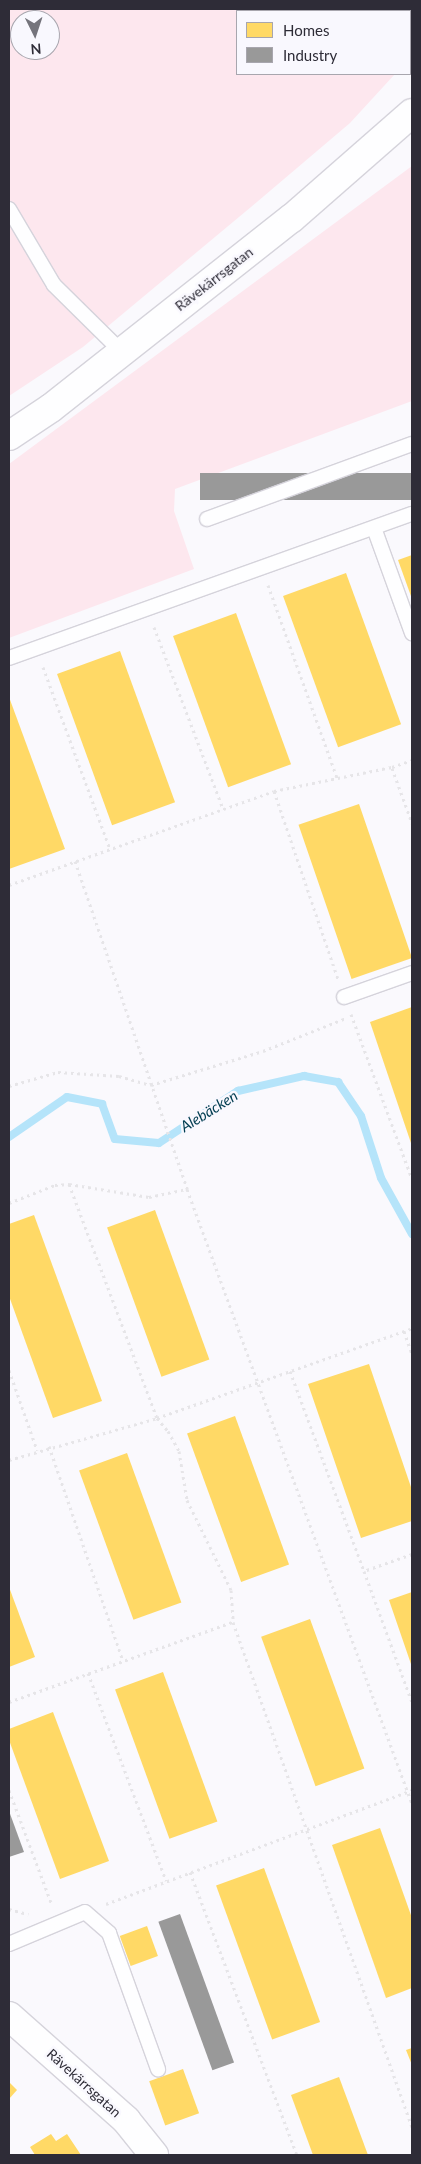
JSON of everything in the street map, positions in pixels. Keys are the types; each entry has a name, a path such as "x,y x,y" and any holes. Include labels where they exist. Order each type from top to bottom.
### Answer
{"street":[{"name":"Rävekärrsgatan","path":"9,436 51,408 292,218 412,114"},
{"name":"Rävekärrsgatan","path":"9,2016 126,2120 154,2155"}],"lane":[{"path":"9,209 54,285 122,352"},
{"path":"207,519 412,444"},
{"path":"9,658 412,514"},
{"path":"374,528 412,632"},
{"path":"344,997 412,973"},
{"path":"9,1944 85,1912 109,1933 158,2069"}],"path":[{"path":"262,568 337,778"},
{"path":"148,609 222,809"},
{"path":"36,649 110,849"},
{"path":"9,885 274,791 392,767 412,760"},
{"path":"392,767 412,823"},
{"path":"75,861 186,1189 410,1791 412,1804"},
{"path":"9,1086 58,1072 119,1076 151,1085 263,1052 351,1016"},
{"path":"9,1203 55,1185 70,1184 149,1197 186,1189"},
{"path":"70,1184 157,1418 168,1431 179,1451 187,1500 231,1590 233,1622 412,2127"},
{"path":"9,1460 49,1446 157,1418 412,1328"},
{"path":"404,1331 412,1354"},
{"path":"9,1370 37,1450"},
{"path":"290,1371 412,1702"},
{"path":"49,1446 123,1661"},
{"path":"364,1571 412,1554"},
{"path":"9,1702 233,1622"},
{"path":"88,1674 166,1880"},
{"path":"9,1790 58,1922"},
{"path":"85,1912 166,1880 410,1791"},
{"path":"190,1872 297,2155"}],"shaded area":[{"path":"9,9 368,10 236,10 236,75 394,75 350,123 83,347 9,396"},
{"path":"412,166 412,401 175,489 174,511 194,569 9,638 9,464"}],"building: Homes":[{"path":"412,555 412,599 398,560"},
{"path":"346,573 401,724 338,747 283,596"},
{"path":"236,613 291,764 228,787 173,636"},
{"path":"120,651 175,802 112,825 57,674"},
{"path":"9,697 65,849 9,869"},
{"path":"359,804 412,958 352,979 298,825"},
{"path":"412,1007 412,1146 370,1022"},
{"path":"155,1210 209,1359 161,1377 107,1227"},
{"path":"34,1215 102,1401 53,1418 9,1296 9,1224"},
{"path":"369,1364 412,1490 412,1521 361,1538 308,1384"},
{"path":"235,1416 289,1564 241,1582 187,1433"},
{"path":"127,1453 181,1602 133,1620 79,1470"},
{"path":"9,1587 35,1657 9,1667"},
{"path":"412,1592 412,1667 389,1600"},
{"path":"310,1619 364,1768 316,1786 261,1637"},
{"path":"163,1672 217,1821 169,1839 115,1689"},
{"path":"53,1712 109,1861 60,1879 9,1740 9,1729"},
{"path":"380,1828 412,1918 412,1988 386,1998 332,1845"},
{"path":"264,1868 320,2022 272,2040 216,1885"},
{"path":"147,1926 158,1956 131,1966 120,1936"},
{"path":"412,2048 412,2065 406,2050"},
{"path":"183,2069 199,2113 165,2125 149,2081"},
{"path":"339,2077 368,2155 313,2155 291,2095"},
{"path":"9,2082 17,2090 9,2099"},
{"path":"51,2134 56,2141 67,2134 81,2155 35,2155 30,2147"}],"building: Industry":[{"path":"200,473 412,473 412,500 200,500"},
{"path":"9,1811 24,1852 9,1857"},
{"path":"180,1914 234,2062 212,2070 158,1922"}],"waterway":[{"name":"Alebäcken","path":"9,1137 67,1097 102,1104 115,1139 159,1143 238,1091 304,1076 338,1082 361,1116 381,1178 412,1234"}]}
